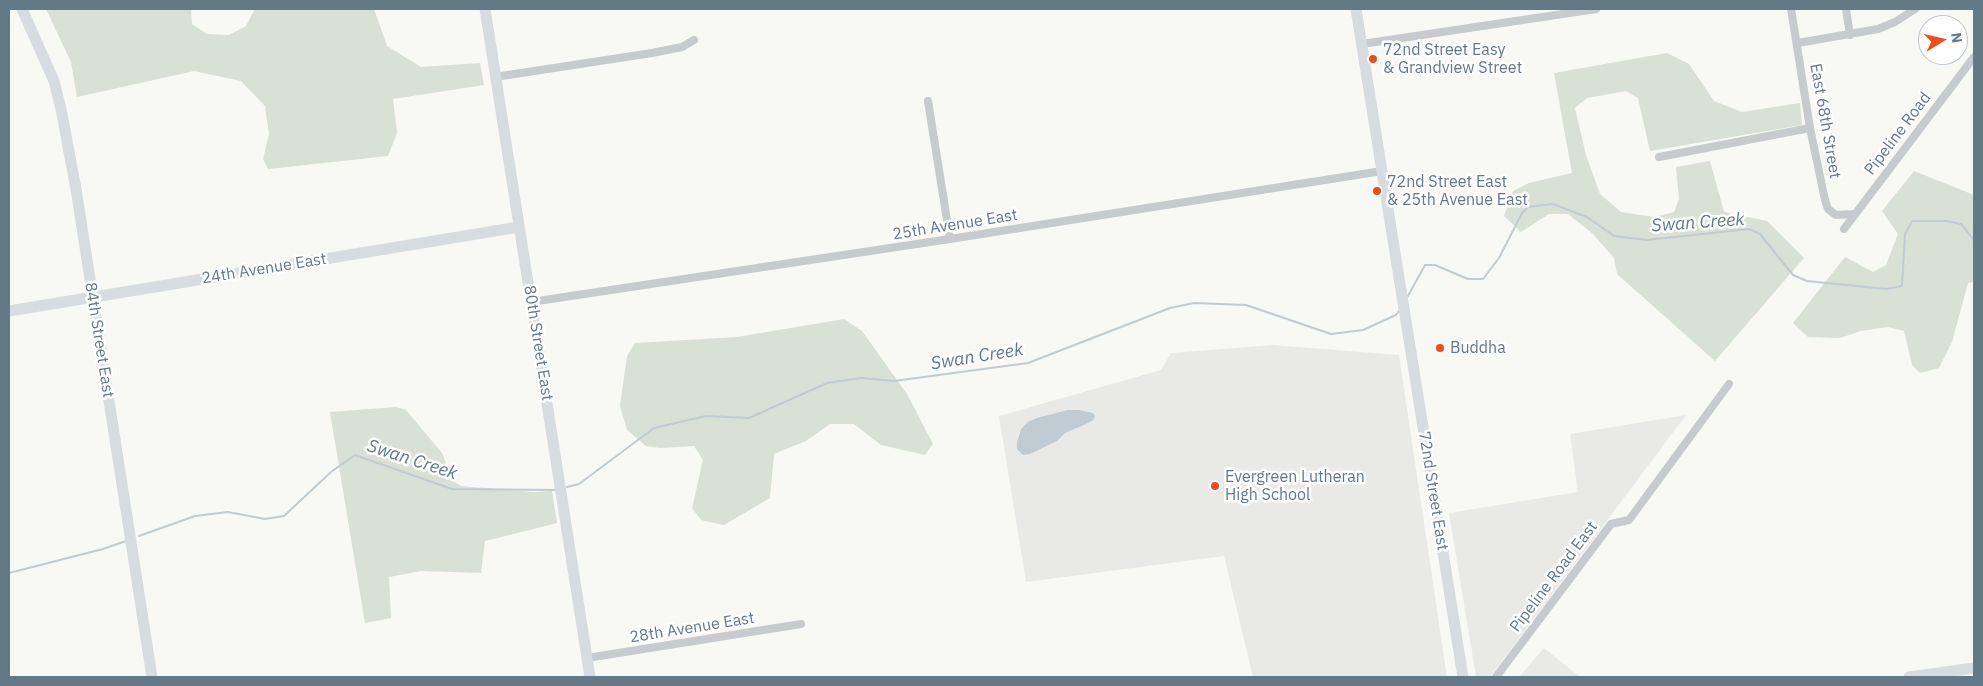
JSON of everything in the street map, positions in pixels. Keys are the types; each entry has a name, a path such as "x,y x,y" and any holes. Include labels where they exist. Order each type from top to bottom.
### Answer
{"street":[{"name":"84th Street East","path":"22,9 54,81 62,109 152,677"},
{"name":"80th Street East","path":"484,9 590,677"},
{"name":"72nd Street East","path":"1356,9 1463,677"},
{"path":"1362,44 1596,9"},
{"name":"East 68th Street","path":"1791,9 1798,43 1810,128 1828,208 1831,212 1840,216 1855,214"},
{"path":"1846,9 1850,35"},
{"path":"1798,43 1850,35 1887,26 1914,9"},
{"path":"495,77 652,54 682,47 694,40"},
{"name":"Pipeline Road","path":"1844,229 1974,57"},
{"path":"928,101 950,239"},
{"path":"1659,157 1810,128"},
{"name":"25th Avenue East","path":"531,302 1382,171"},
{"name":"24th Avenue East","path":"9,311 519,227"},
{"name":"Pipeline Road East","path":"1496,677 1610,524 1629,520 1729,384"},
{"name":"28th Avenue East","path":"587,658 801,624"},
{"path":"1909,677 1974,668"}],"shaded area":[{"path":"46,9 191,9 192,24 207,34 229,35 246,26 255,9 374,9 387,46 421,67 480,63 484,85 393,99 397,133 388,156 268,169 263,159 269,134 265,106 241,81 194,71 77,97 71,62"},
{"path":"1667,53 1689,64 1714,101 1742,112 1800,103 1802,125 1650,151 1638,98 1626,91 1587,98 1575,108 1586,155 1600,194 1621,212 1654,217 1674,212 1679,199 1676,167 1710,161 1724,212 1767,221 1804,258 1715,361 1617,274 1614,258 1593,234 1568,214 1549,214 1521,232 1504,216 1513,191 1529,183 1572,173 1554,73"},
{"path":"1914,171 1974,195 1974,282 1968,283 1952,342 1939,368 1920,373 1912,365 1904,331 1888,327 1861,331 1840,338 1808,337 1793,323 1845,257 1873,272 1886,265 1898,234 1882,211"},
{"path":"844,319 862,331 907,394 933,444 925,455 881,445 854,424 830,424 806,441 774,454 770,498 724,525 701,520 692,508 703,460 694,446 660,448 646,446 627,430 620,406 627,356 635,343 737,337"},
{"name":"Evergreen Lutheran High School","path":"1273,345 1399,355 1447,677 1253,677 1224,556 1026,582 999,416 1161,370 1171,353"},
{"path":"396,407 406,410 442,453 453,481 461,486 533,492 552,491 557,523 485,541 481,573 421,571 389,577 391,618 365,623 330,412"},
{"path":"1068,410 1093,413 1095,416 1093,420 1065,433 1057,441 1030,454 1023,455 1017,449 1021,429 1028,422"},
{"path":"1686,415 1490,677 1476,677 1449,513 1578,492 1570,434"},
{"path":"1544,648 1580,677 1519,677"}],"waterway":[{"name":"Swan Creek","path":"1408,296 1425,265 1435,265 1468,279 1483,279 1499,258 1522,213 1528,207 1553,204 1587,217 1614,236 1647,240 1749,229 1760,234 1793,275 1807,281 1886,289 1902,286 1905,234 1912,221 1946,221 1961,224 1974,240"},
{"name":"Swan Creek","path":"567,487 579,484 654,428 706,416 749,418 827,383 861,378 894,381 1028,363 1170,308 1194,303 1246,305 1331,334 1363,330 1396,315 1399,311"},
{"name":"Swan Creek","path":"139,536 195,516 228,512 265,519 284,516 331,472 355,455 452,489 555,490"},
{"name":"Swan Creek","path":"9,573 103,549 126,541"}],"place":[{"name":"72nd Street Easy & Grandview Street","path":"1373,59"},
{"name":"72nd Street East & 25th Avenue East","path":"1377,191"},
{"name":"Buddha","path":"1440,348"},
{"name":"Evergreen Lutheran High School","path":"1215,486"}]}
